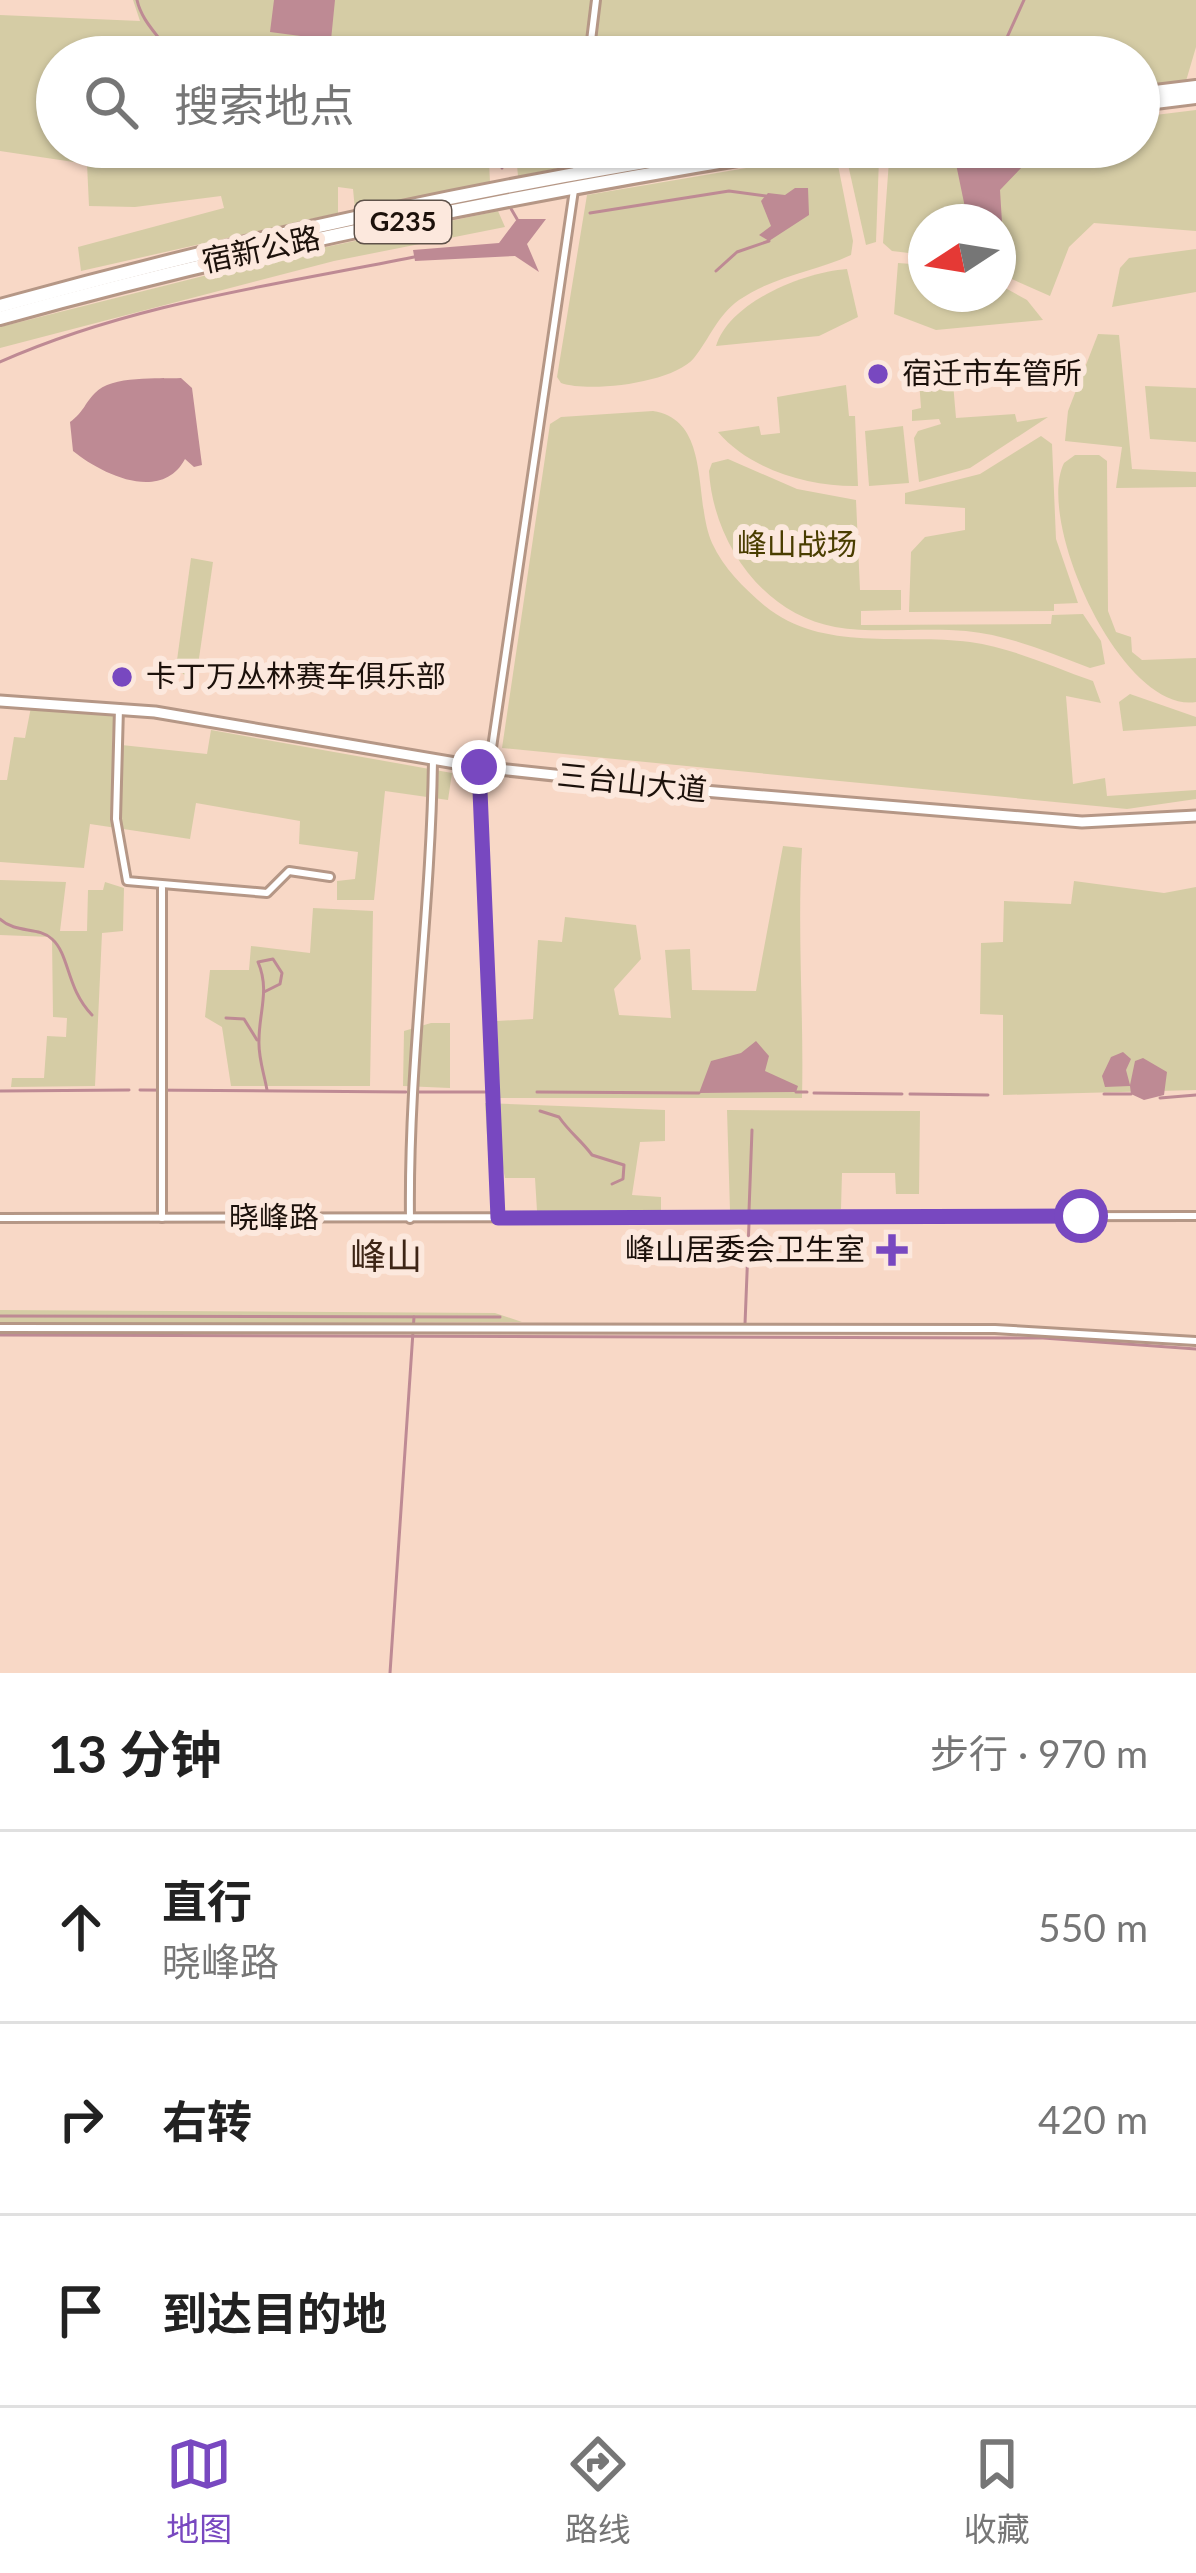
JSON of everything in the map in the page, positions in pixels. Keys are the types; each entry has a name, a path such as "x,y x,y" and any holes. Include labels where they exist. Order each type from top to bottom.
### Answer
{"highway":[{"path":"1160,91 1196,87"},
{"path":"1160,101 1196,97"},
{"name":"宿新公路","path":"0,306 192,253 635,168"},
{"name":"宿新公路","path":"0,318 193,264 575,180 660,168"}],"main road":[{"name":"三台山大道","path":"0,701 119,708 484,768 1082,822 1196,816"}],"street":[{"path":"592,36 596,0"},
{"path":"498,1218 484,768 576,168"},
{"path":"119,708 116,818 131,883 267,893 289,871 330,877"},
{"path":"410,1219 409,1140 431,850 433,760"},
{"path":"162,888 162,1218"},
{"name":"晓峰路","path":"0,1217 1196,1216"},
{"path":"0,1328 995,1329 1196,1341"}],"green space":[{"path":"133,0 1196,0 1196,47 1186,81 1160,84 1160,36 36,36 36,156 0,151 0,15 140,21"},
{"path":"1196,110 1196,231 1094,223 1069,247 1050,296 1016,281 1016,204 908,204 908,253 892,251 883,243 888,168 1160,168 1160,114"},
{"path":"87,168 489,168 490,182 355,210 353,189 338,187 338,213 81,271 78,247 224,208 221,196 135,207 89,206"},
{"path":"517,168 559,168 518,176"},
{"path":"748,168 839,168 853,241 851,255 766,285 739,300 683,367 650,380 574,386 557,377 587,195"},
{"path":"849,168 879,168 876,242 866,245"},
{"path":"498,211 505,227 334,261 0,348 0,327 283,256"},
{"path":"1196,249 1196,292 1112,307 1120,268 1129,258"},
{"path":"898,263 908,264 908,312 1016,312 1016,294 1043,320 936,330 894,314"},
{"path":"847,269 858,317 819,336 716,346 736,316 770,292 810,276"},
{"path":"1098,334 1119,335 1132,469 1196,472 1196,487 1116,488 1122,447 1065,441 1068,411"},
{"path":"941,375 942,384 953,383 956,418 1015,414 1017,422 1048,417 970,468 919,482 914,438 918,431 941,424 939,419 912,421 912,410 921,408 919,380"},
{"path":"846,385 849,416 855,416 858,486 782,474 747,457 718,432 759,426 761,435 780,433 777,397"},
{"path":"1145,386 1196,388 1196,442 1150,439"},
{"path":"653,411 672,417 684,429 693,445 712,543 735,578 765,606 788,621 837,636 970,642 1017,653 1093,681 1101,703 1066,696 1073,784 1105,778 1107,796 1196,790 1196,799 1127,809 502,748 550,424 561,417"},
{"path":"903,426 909,483 869,486 865,431"},
{"path":"1041,436 1052,444 1056,539 1078,603 1054,604 1054,611 909,612 911,552 925,537 965,530 965,508 905,504 905,493 980,474"},
{"path":"1075,455 1099,455 1107,461 1108,611 1116,632 1131,637 1132,652 1142,660 1196,658 1196,702 1168,698 1140,678 1091,609 1062,527 1058,491 1064,463"},
{"name":"峰山战场","path":"728,459 797,489 856,500 860,590 901,590 901,610 861,611 861,625 1051,624 1052,615 1083,614 1101,641 1105,664 1090,668 982,633 835,627 785,607 746,570 720,523 709,471 712,463"},
{"path":"191,558 213,562 196,679 183,674 177,660"},
{"path":"1130,694 1196,717 1196,726 1123,731 1119,702"},
{"path":"31,707 114,714 112,744 207,754 211,730 452,773 448,800 385,791 374,900 337,900 337,881 355,879 358,852 299,844 300,821 196,803 190,839 90,824 84,868 0,862 0,780 7,780 14,737 25,738"},
{"path":"783,846 802,848 802,1098 500,1098 497,1021 533,1019 538,940 562,942 565,917 636,925 641,959 614,989 619,1015 671,1018 665,950 690,949 692,990 756,991"},
{"path":"0,880 66,882 60,931 87,931 88,890 103,890 105,882 124,888 123,931 102,933 95,1086 11,1087 12,1078 44,1078 47,1036 66,1037 67,1018 53,1017 52,937 0,935"},
{"path":"1074,881 1164,893 1196,887 1196,1090 1003,1095 1003,1015 980,1014 981,943 1003,942 1004,901 1071,904"},
{"path":"313,908 373,911 370,1086 231,1086 222,1027 205,1017 210,970 249,970 251,946 310,953"},
{"path":"450,1023 450,1088 403,1086 404,1031"},
{"path":"485,1103 665,1110 665,1141 640,1142 632,1195 661,1197 661,1210 537,1211 535,1178 505,1178 503,1168 489,1168"},
{"path":"727,1110 920,1111 919,1194 896,1194 895,1173 842,1173 841,1209 730,1211"},
{"path":"0,1310 495,1313 522,1322 0,1324"}],"shaded area":[{"path":"274,0 335,0 331,36 270,32"},
{"path":"957,168 1021,168 1000,190 1001,204 964,204"},
{"path":"795,188 808,188 809,215 769,241 759,235 771,226 761,201 768,193 785,195"},
{"path":"517,219 546,219 527,244 539,272 515,256 415,261 413,250 499,243"},
{"path":"181,378 192,388 202,465 194,467 185,459 161,480 146,482 114,475 73,451 70,422 102,387 136,379"},
{"path":"756,1041 769,1056 765,1071 798,1086 796,1092 699,1093 711,1061 741,1053"},
{"path":"1123,1052 1131,1059 1126,1070 1130,1085 1135,1061 1143,1058 1167,1072 1164,1095 1144,1100 1131,1094 1130,1086 1105,1087 1102,1076 1111,1057"}],"waterway":[{"path":"137,0 157,36"},
{"path":"1008,36 1024,0"},
{"path":"590,213 729,191 766,196"},
{"path":"510,207 517,219"},
{"path":"716,271 737,252 769,241"},
{"path":"0,362 151,311 414,257"},
{"path":"0,919 52,939 92,1015"},
{"path":"264,992 280,984 282,973 273,959 258,962 264,992 259,1046 267,1090"},
{"path":"226,1018 244,1019 257,1040"},
{"path":"0,1091 129,1090"},
{"path":"140,1090 406,1092"},
{"path":"418,1092 485,1092"},
{"path":"537,1092 699,1093"},
{"path":"796,1092 807,1092"},
{"path":"814,1093 902,1094"},
{"path":"910,1094 988,1095"},
{"path":"1104,1094 1131,1094"},
{"path":"1160,1098 1196,1095"},
{"path":"540,1111 559,1117 592,1155 624,1165 623,1179 612,1184"},
{"path":"749,1211 752,1130"},
{"path":"745,1324 749,1223"},
{"path":"0,1316 500,1317"},
{"path":"390,1673 414,1317"},
{"path":"0,1335 1043,1338 1196,1349"}],"place":[{"name":"宿迁市车管所","path":"878,374"},
{"name":"卡丁万丛林赛车俱乐部","path":"122,677"},
{"name":"峰山居委会卫生室","path":"892,1250"}],"district":[{"name":"峰山","path":"386,1256"}],"route":[{"path":"479,767 498,1218 1081,1216"}]}
